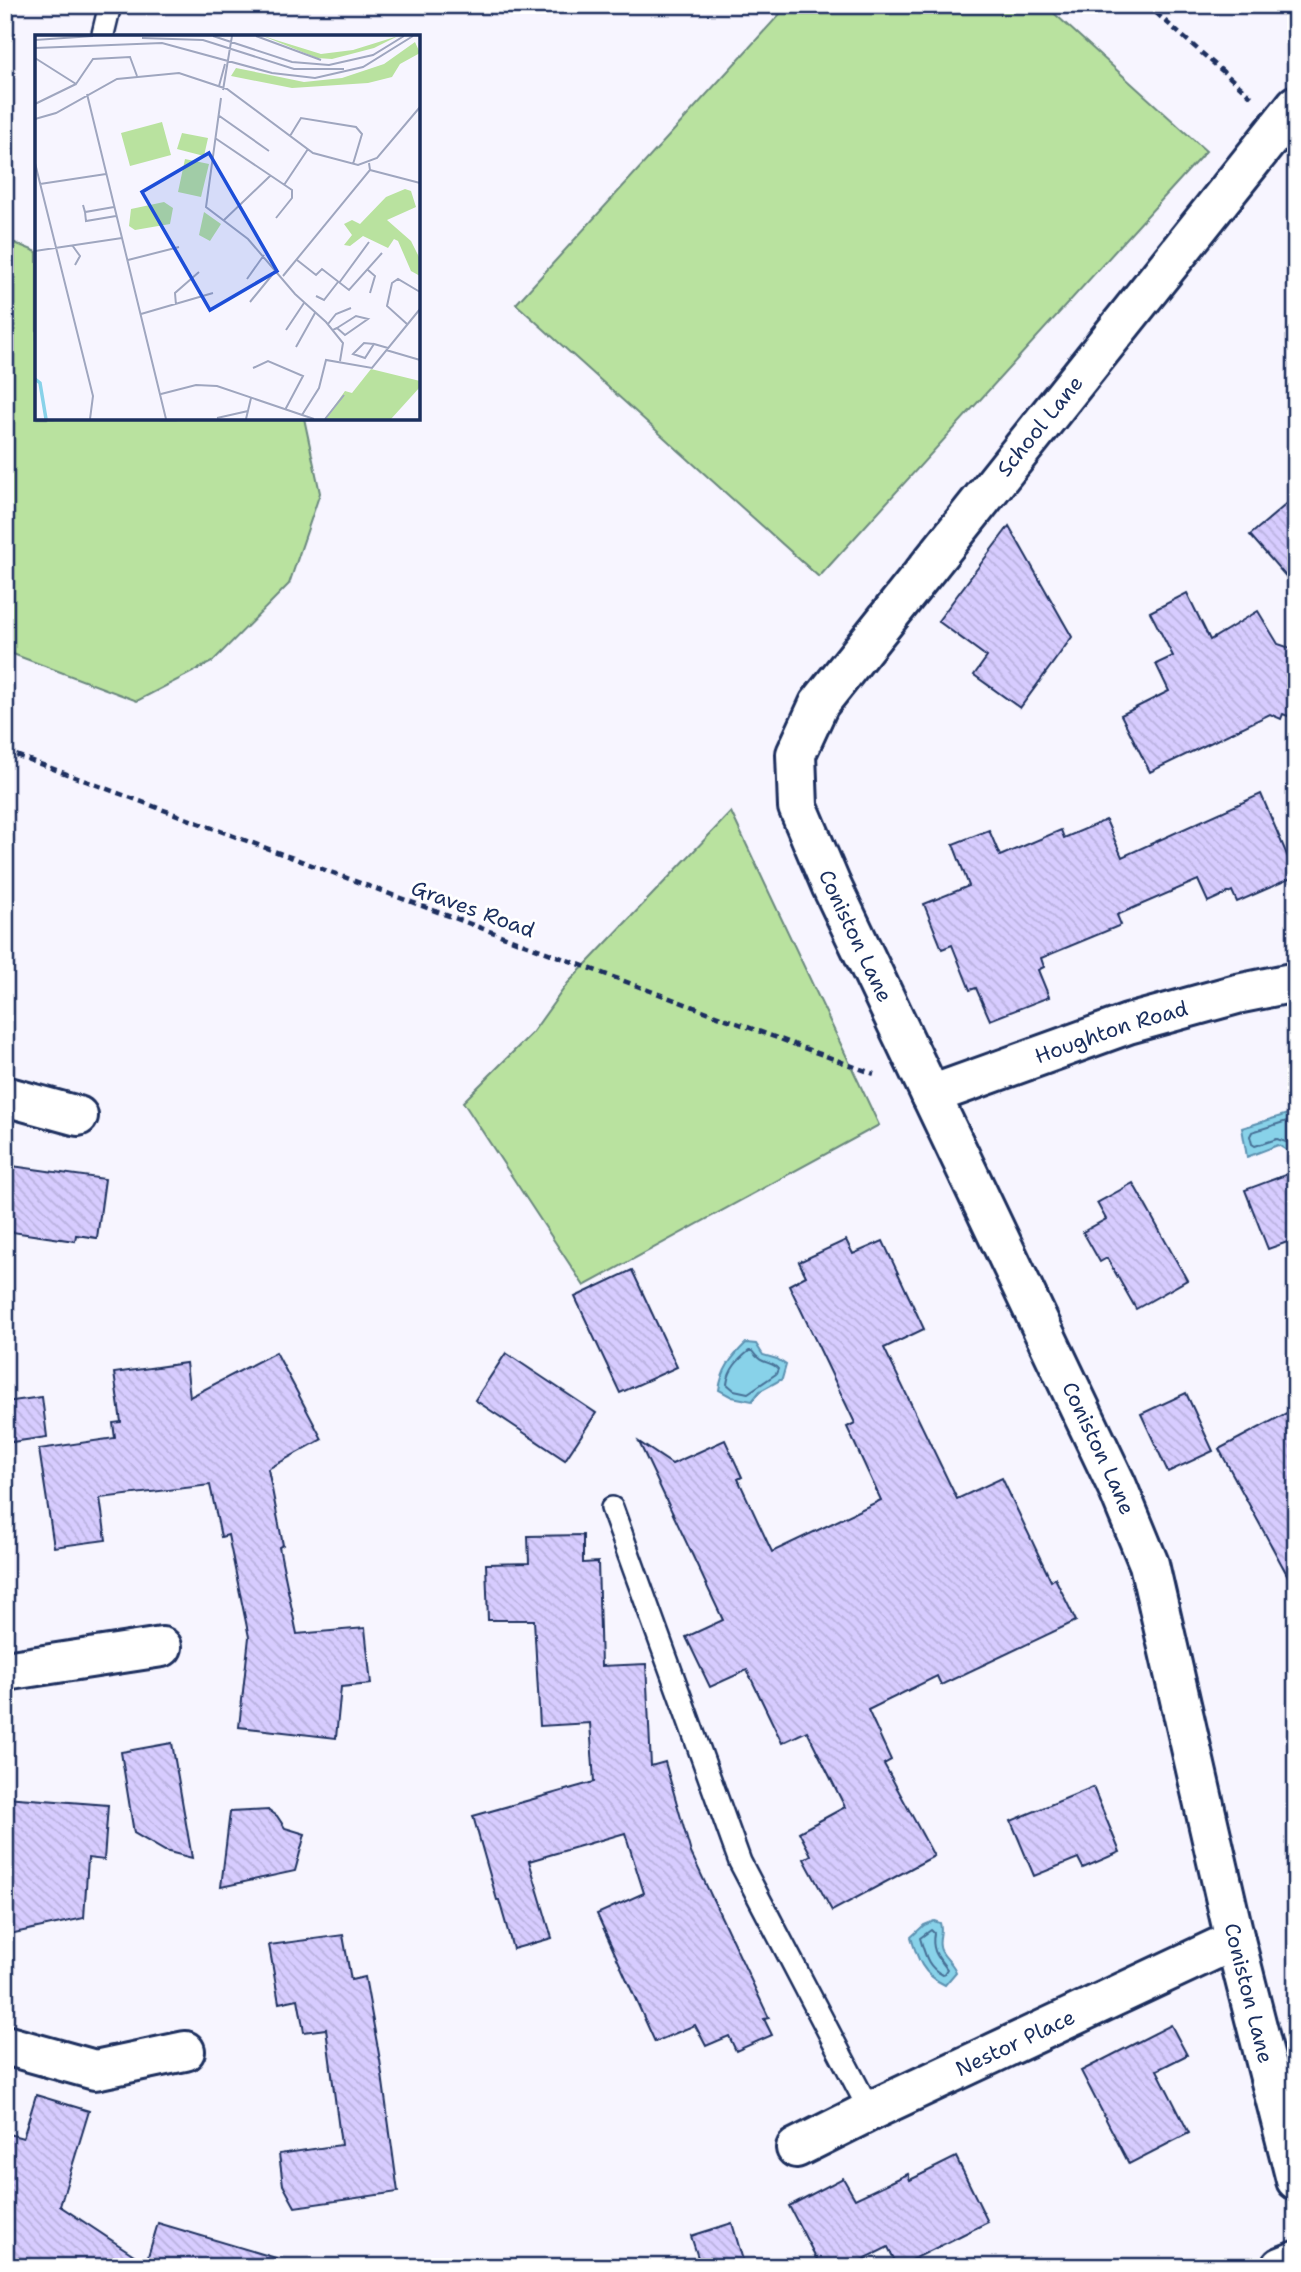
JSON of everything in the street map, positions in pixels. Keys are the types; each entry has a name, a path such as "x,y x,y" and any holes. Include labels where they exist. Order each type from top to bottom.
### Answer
{"street":[{"name":"School Lane","path":"796,754 819,704 1289,114"},
{"name":"Coniston Lane","path":"796,754 798,807 831,885 1117,1486 1149,1564 1235,1940 1296,2180"},
{"name":"Houghton Road","path":"931,1096 1128,1024 1237,994 1296,982"},
{"path":"5,1096 78,1116"},
{"path":"5,1671 162,1647"},
{"name":"Nestor Place","path":"796,2148 1235,1940"},
{"path":"5,2045 96,2070 185,2051"},
{"path":"1281,2267 1296,2261"}],"lane":[{"path":"103,34 110,5"},
{"path":"612,1508 740,1861 870,2111"}],"path":[{"path":"1147,5 1289,114"},
{"name":"Graves Road","path":"5,751 931,1096"}],"green space":[{"path":"788,5 1045,5 1206,151 819,577 516,304"},
{"path":"5,239 35,251 35,420 304,420 320,493 289,584 212,662 137,701 5,651"},
{"path":"731,812 879,1125 584,1286 463,1102 532,1033 568,983"}],"water":[{"path":"1291,1113 1296,1133 1291,1153 1278,1145 1247,1157 1242,1128"},
{"path":"746,1343 756,1344 763,1355 786,1365 782,1379 760,1391 752,1401 732,1397 719,1390 728,1364"},
{"path":"934,1921 941,1926 941,1950 956,1972 945,1985 926,1971 911,1937 924,1925"}],"building":[{"path":"1296,496 1296,588 1250,535"},
{"path":"1009,526 1072,637 1020,708 974,675 987,657 938,621"},
{"path":"1187,593 1210,640 1258,611 1278,644 1296,650 1296,719 1283,714 1281,719 1270,714 1150,772 1121,715 1169,691 1156,664 1173,656 1150,612"},
{"path":"1261,794 1296,876 1237,902 1232,891 1208,902 1198,880 1117,915 1121,925 1041,958 1044,967 1038,970 1049,997 990,1020 976,988 970,990 952,945 942,949 924,904 969,886 953,844 989,830 1000,856 1061,830 1064,838 1106,820 1122,857"},
{"path":"5,1165 105,1179 97,1238 76,1235 75,1241 5,1231"},
{"path":"1296,1171 1296,1239 1268,1249 1245,1190"},
{"path":"1133,1183 1187,1280 1136,1309 1107,1258 1100,1262 1083,1232 1106,1219 1097,1203"},
{"path":"846,1240 853,1254 883,1241 924,1329 884,1348 957,1499 1002,1478 1051,1581 1055,1578 1076,1621 941,1685 937,1676 868,1710 891,1760 884,1764 934,1856 832,1911 804,1859 811,1855 799,1832 845,1807 807,1731 782,1743 747,1670 710,1687 686,1637 723,1620 639,1442 672,1464 725,1440 742,1477 738,1479 772,1552 881,1500 847,1427 855,1423 789,1285 806,1276 799,1262"},
{"path":"632,1270 677,1367 620,1393 575,1297"},
{"path":"276,1352 322,1439 268,1469 283,1545 279,1547 297,1634 365,1628 371,1684 341,1687 336,1738 239,1727 249,1637 228,1535 221,1537 210,1485 100,1498 106,1540 54,1547 39,1449 115,1438 113,1423 121,1422 114,1373 186,1363 190,1397"},
{"path":"506,1353 596,1413 565,1460 475,1400"},
{"path":"1186,1393 1213,1451 1168,1472 1141,1414"},
{"path":"42,1397 47,1437 5,1443 5,1402"},
{"path":"1296,1408 1296,1591 1219,1449"},
{"path":"583,1535 583,1563 598,1562 601,1666 646,1664 651,1766 665,1762 691,1853 769,2018 764,2019 772,2035 736,2051 729,2036 706,2046 695,2025 655,2042 597,1914 644,1893 625,1833 529,1861 552,1938 513,1949 497,1900 473,1816 594,1782 590,1723 540,1726 534,1620 488,1620 486,1564 529,1563 528,1536"},
{"path":"172,1743 192,1858 165,1851 134,1833 121,1752"},
{"path":"1093,1787 1120,1852 1083,1868 1078,1858 1034,1876 1011,1821"},
{"path":"5,1797 108,1805 104,1860 88,1858 84,1918 5,1935"},
{"path":"269,1810 285,1828 305,1834 295,1871 221,1887 230,1812"},
{"path":"343,1935 351,1980 365,1977 380,2060 398,2192 295,2207 283,2185 279,2154 341,2145 326,2029 304,2032 298,1999 279,2003 269,1945"},
{"path":"1171,2025 1187,2055 1157,2070 1189,2133 1129,2164 1081,2071"},
{"path":"36,2095 89,2111 60,2206 146,2263 158,2223 276,2258 274,2267 5,2267 5,2133 23,2138"},
{"path":"956,2157 988,2222 898,2267 888,2247 848,2267 821,2267 789,2206 843,2178 855,2199 908,2174 910,2180"},
{"path":"732,2223 745,2267 701,2267 691,2236"}]}
